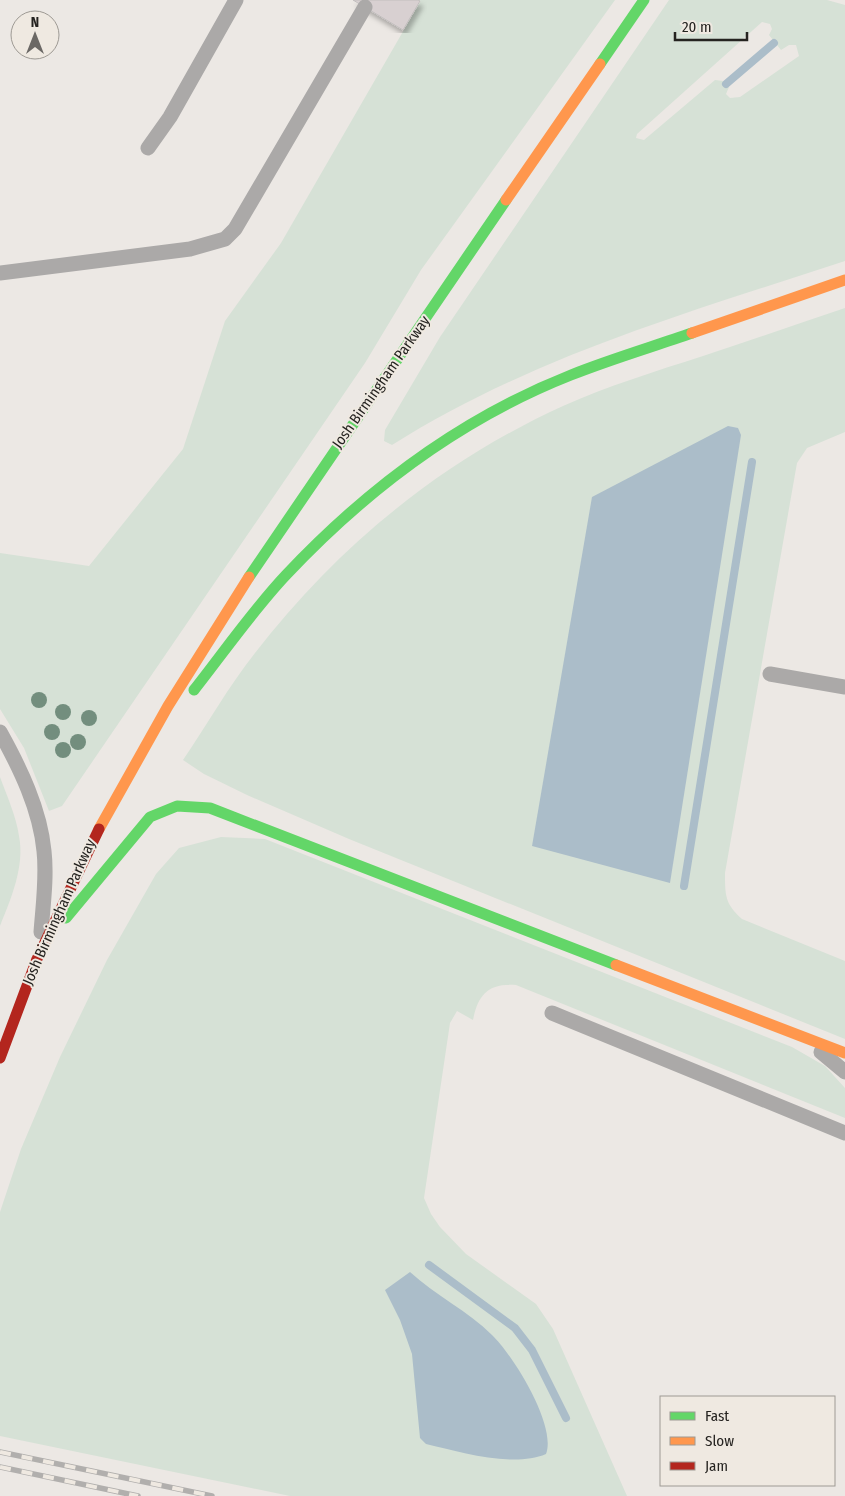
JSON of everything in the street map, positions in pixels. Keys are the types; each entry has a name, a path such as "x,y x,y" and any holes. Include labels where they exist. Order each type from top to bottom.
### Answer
{"main road":[{"name":"Josh Birmingham Parkway","path":"0,1058 9,1028 40,951 98,827 128,771 212,634 333,451 644,0"},
{"name":"Josh Birmingham Parkway","path":"128,771 285,576 348,514 415,460 490,413 570,375 845,280"},
{"path":"40,951 150,817 177,806 196,806 210,808 231,815 845,1053"}],"lane":[{"path":"148,148 170,118 236,0"},
{"path":"0,273 190,249 225,239 235,229 365,8"},
{"path":"770,674 845,686"},
{"path":"0,732 14,758 40,824 44,870 40,951"},
{"path":"552,1013 845,1132"},
{"path":"777,1026 814,1046 845,1072"}],"shaded area":[{"path":"418,0 615,0 421,270 365,363 62,806 49,811 24,748 0,709 0,553 89,566 183,449 225,321 281,243 420,2"},
{"path":"669,0 827,0 845,5 845,261 670,318 612,339 500,386 445,414 392,445 384,441 385,430 440,337","holes":["762,22 770,24 772,29 769,35 781,50 789,45 796,45 799,56 740,97 730,98 726,94 729,87 723,81 715,80 644,140 636,138 637,134"]},
{"path":"845,308 845,432 807,448 797,463 725,873 725,887 729,904 742,919 845,961 845,1039 349,839 247,795 204,774 183,760 245,666 287,614 356,543 433,481 475,453 518,428 563,406 632,379"},
{"path":"0,777 16,821 20,859 16,882 0,926"},
{"path":"221,837 265,839 792,1047 825,1066 845,1088 845,1118 516,985 498,986 491,989 481,997 473,1020 457,1011 450,1023 424,1198 431,1214 440,1227 466,1254 536,1304 553,1329 627,1496 290,1496 0,1436 0,1212 21,1149 60,1057 107,960 156,874 179,848"}],"water":[{"path":"728,426 738,428 741,435 670,883 532,846 592,497"},
{"path":"410,1272 483,1326 511,1358 539,1409 548,1442 546,1454 533,1458 518,1459 486,1457 426,1444 420,1438 412,1354 400,1320 385,1290"}],"building":[{"path":"353,0 418,0 420,1 403,30"}],"waterway":[{"path":"726,84 774,43"},
{"path":"684,886 752,462"},
{"path":"429,1265 515,1328 532,1350 566,1418"}],"railway":[{"path":"0,1452 212,1496"},
{"path":"0,1467 138,1496"}],"traffic: fast":[{"path":"600,64 644,0"},
{"path":"249,577 506,200"},
{"path":"194,690 250,617 286,575 349,514 418,459 492,412 531,392 616,358 692,333"},
{"path":"66,918 150,817 177,806 210,808 616,965"}],"traffic: slow":[{"path":"506,200 600,64"},
{"path":"692,333 845,280"},
{"path":"99,829 168,706 249,577"},
{"path":"616,965 845,1053"}],"traffic: jam":[{"path":"0,1058 37,959 99,829"}]}
